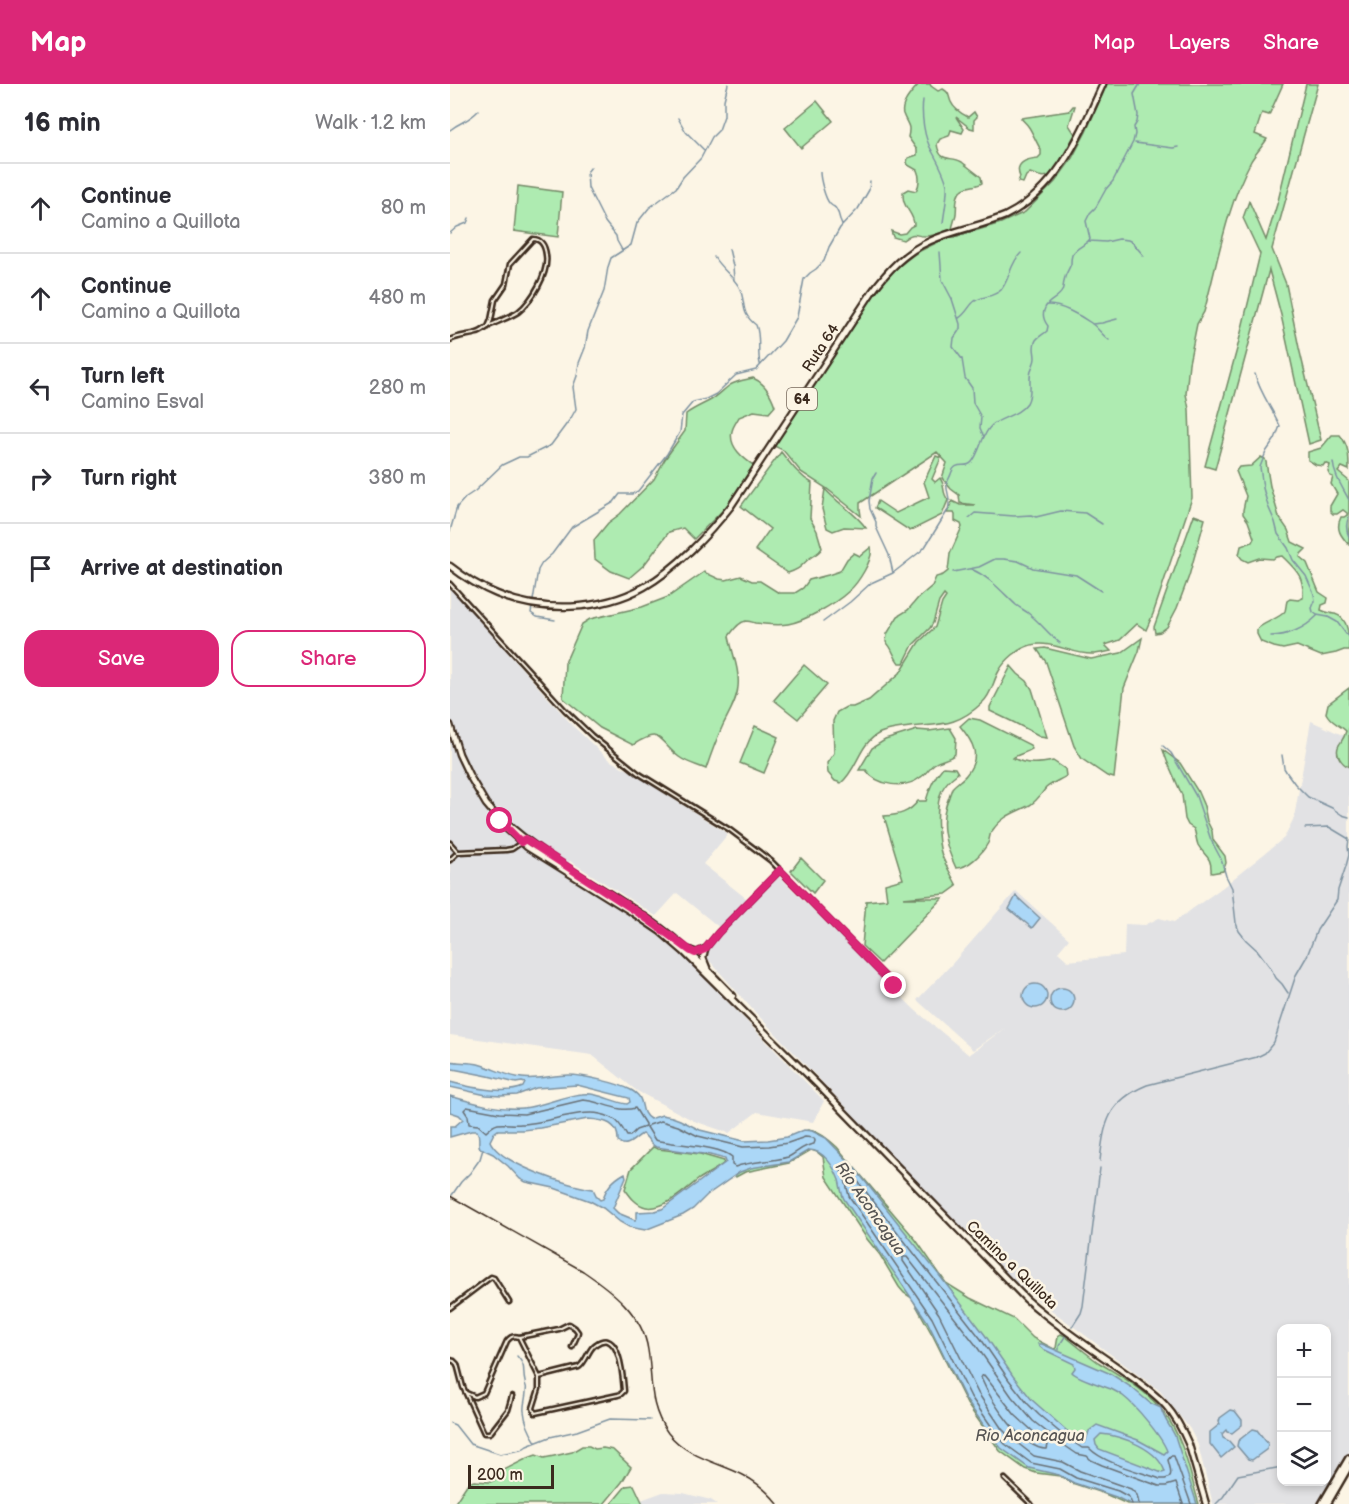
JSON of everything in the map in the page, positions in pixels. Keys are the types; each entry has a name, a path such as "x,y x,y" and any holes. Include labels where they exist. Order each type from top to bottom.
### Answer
{"highway":[{"path":"1322,1504 1349,1458"},
{"path":"1327,1504 1349,1466"}],"main road":[{"name":"Ruta 64","path":"450,566 497,595 520,602 548,606 577,606 605,602 631,593 655,580 712,529 731,506 872,292 889,270 905,255 930,240 1005,216 1035,197 1051,181 1065,160 1103,84"},
{"name":"Camino a Quillota","path":"450,725 464,765 482,797 500,821 540,856 593,887 673,942 714,977 806,1073"},
{"name":"Camino a Quillota","path":"523,841 642,915 681,944 1026,1299 1058,1325 1142,1384 1166,1406 1189,1445 1206,1504"},
{"path":"681,944 694,952 705,949"},
{"path":"705,949 704,962 714,977"}],"street":[{"path":"450,340 462,335 476,334 520,310 542,279 546,264 545,248 537,239 533,239 510,264 506,284 495,300 488,327"},
{"path":"450,584 592,736 638,773 752,846 780,870 894,986"},
{"path":"450,843 458,852 464,853 512,849 523,841"},
{"path":"450,860 458,852"},
{"path":"697,962 718,933 780,870"},
{"path":"450,1308 490,1277 494,1278 509,1302"},
{"path":"466,1393 476,1397 484,1393 508,1340 514,1336 558,1329 569,1324 578,1332 572,1347"},
{"path":"519,1337 540,1377 533,1410 536,1413 618,1395 624,1390 619,1353 614,1345 608,1342 595,1345 579,1367 540,1377"},
{"path":"450,1360 457,1365 461,1382 482,1431 491,1432 506,1412 512,1396"},
{"path":"1005,1479 1031,1504"}],"shaded area":[{"path":"450,588 574,727 609,760 728,834 703,864 747,899 720,928 677,893 656,916 570,861 561,873 598,894 654,932 686,959 824,1101 813,1122 757,1112 729,1133 694,1121 637,1091 592,1055 450,1035"},
{"path":"1311,721 1349,738 1349,1453 1331,1483 1331,1324 1277,1324 1277,1486 1330,1486 1320,1504 1213,1504 1198,1445 1190,1429 1160,1391 1027,1292 998,1266 753,1010 708,959 709,950 720,935 779,876 915,1010 969,1055 1006,1027 973,1050 917,1000 1016,891 1069,939 1058,952 1068,961 1124,955 1125,924 1145,925 1159,918 1174,922 1223,887 1284,838 1294,818"},
{"path":"663,1492 683,1493 711,1500 717,1504 643,1504 641,1500"}],"green space":[{"path":"919,84 930,84 938,91 945,90 954,107 968,117 974,112 977,117 974,120 974,129 956,117 964,129 962,133 951,130 949,136 940,139 937,144 943,157 962,162 981,177 982,183 967,187 960,192 952,229 930,236 913,235 903,240 893,237 891,231 899,234 905,233 914,225 913,218 904,202 903,192 908,189 916,191 919,175 917,170 907,162 908,158 917,155 917,150 908,137 909,127 903,114 903,106"},
{"path":"1107,84 1283,84 1269,115 1262,113 1255,134 1267,139 1251,161 1235,197 1204,312 1197,324 1189,363 1186,394 1189,409 1192,498 1153,614 1146,630 1137,624 1120,640 1105,645 1111,651 1085,654 1047,644 1031,645 1022,649 1005,663 988,696 972,711 954,721 880,733 867,743 847,777 841,783 835,781 828,773 827,763 834,753 833,721 837,712 869,700 900,673 919,642 935,627 946,597 944,595 939,602 933,623 913,645 904,663 899,663 886,642 887,634 898,616 908,610 932,586 936,577 948,571 950,554 962,527 955,521 954,513 947,513 952,501 960,505 975,505 960,503 959,495 942,478 947,463 937,452 860,503 861,516 826,488 801,472 783,450 774,446 861,312 889,274 916,253 938,242 1001,223 1025,212 1055,182 1071,160"},
{"path":"1306,84 1318,84 1272,249 1286,284 1321,440 1309,444 1269,270 1215,469 1205,466 1260,254 1243,218 1249,201 1266,240 1278,201"},
{"path":"817,101 833,121 801,148 785,128"},
{"path":"1075,106 1069,125 1075,134 1054,172 1045,177 1030,173 1023,183 1018,182 1020,165 1041,155 1041,150 1031,131 1021,118 1069,111"},
{"path":"518,186 562,192 558,237 514,231"},
{"path":"753,378 767,389 775,406 769,413 754,411 739,417 733,427 732,442 742,456 756,467 726,507 694,539 683,528 669,532 644,565 629,578 611,571 595,559 594,540 608,523 654,479 685,431 686,414 714,398 730,385"},
{"path":"1332,435 1340,435 1348,451 1349,470 1342,467 1338,472 1349,481 1349,545 1339,529 1341,517 1347,513 1343,510 1333,514 1330,511 1330,506 1337,494 1331,484 1333,477 1328,472 1330,465 1325,463 1323,466 1316,465 1308,460 1308,452 1321,448"},
{"path":"781,452 799,473 812,483 810,518 822,548 798,569 788,573 755,550 770,529 741,506"},
{"path":"936,456 941,458 932,479 935,482 940,478 948,500 942,515 910,531 875,508 878,501 896,513 929,497 924,482"},
{"path":"1261,457 1266,462 1279,517 1288,530 1292,542 1306,549 1300,557 1307,563 1319,592 1328,598 1321,610 1343,619 1349,639 1349,650 1321,656 1297,646 1283,649 1274,647 1261,642 1257,634 1257,629 1285,611 1287,601 1303,598 1301,579 1282,556 1273,559 1259,558 1248,562 1239,555 1241,546 1252,542 1254,538 1243,514 1246,496 1236,471 1239,467 1251,466"},
{"path":"825,489 866,528 844,527 833,531 827,528 822,509"},
{"path":"1194,515 1205,519 1189,576 1167,627 1155,633 1154,627"},
{"path":"871,547 868,564 857,582 843,596 828,606 811,616 788,624 743,622 729,636 738,674 737,692 706,769 682,759 655,736 633,745 600,728 563,698 565,663 582,624 590,619 642,607 668,597 704,572 726,580 741,576 752,581 760,581 779,593 795,593 809,580 840,571 847,559 854,553 860,556"},
{"path":"1142,638 1124,688 1114,778 1107,776 1082,759 1074,746 1046,662 1037,649 1045,648 1091,659 1121,653"},
{"path":"804,665 827,685 798,719 774,700"},
{"path":"1011,666 1032,689 1047,737 1040,736 990,711"},
{"path":"1349,688 1349,767 1341,761 1337,752 1346,731 1326,713 1328,704"},
{"path":"969,718 980,720 1030,745 1032,749 1013,758 1033,763 1053,761 1065,769 1066,776 1046,788 1032,803 1000,821 991,832 982,852 970,863 956,868 946,842 943,824 952,788 966,775 974,762 974,749 960,726"},
{"path":"755,726 779,737 764,773 740,763"},
{"path":"950,728 956,738 955,754 934,764 923,776 914,781 899,785 884,783 866,770 859,770 872,748 885,740 917,730"},
{"path":"1163,750 1180,763 1197,790 1213,840 1225,856 1226,863 1223,871 1211,872 1209,859 1198,845 1194,829 1185,819 1182,795"},
{"path":"943,767 955,768 958,773 945,785 938,804 939,841 942,856 957,886 946,894 903,898 943,898 880,963 862,946 866,901 887,899 885,884 903,879 884,816 903,813 918,801 926,801 933,782"},
{"path":"801,858 823,880 813,893 791,871"},
{"name":"Rio Aconcagua","path":"808,1130 827,1138 837,1147 916,1240 946,1283 970,1298 1014,1319 1033,1338 1054,1349 1058,1336 1061,1334 1065,1336 1098,1362 1134,1384 1150,1397 1164,1413 1177,1434 1199,1504 1127,1504 1072,1483 1060,1476 1025,1469 1000,1451 967,1404 912,1298 899,1287 880,1255 826,1177 823,1157 811,1150 789,1163 745,1172 736,1177 722,1137 769,1142 785,1139"},
{"path":"653,1147 700,1154 724,1161 723,1164 667,1203 646,1207 636,1202 625,1189 631,1169"},
{"path":"582,1446 613,1450 631,1467 604,1504 454,1504 468,1483 490,1482 495,1480 500,1472 528,1458 536,1455 544,1458 572,1452"},
{"path":"634,1485 643,1504 611,1504 626,1486"}],"water":[{"path":"1016,896 1040,918 1032,928 1009,909"},
{"path":"1035,984 1040,985 1046,991 1046,1001 1040,1007 1035,1008 1030,1007 1024,1001 1023,996 1024,991 1030,985"},
{"path":"1062,988 1067,989 1073,995 1073,1005 1067,1011 1062,1012 1057,1011 1051,1005 1050,1000 1051,995 1057,989"},
{"name":"Rio Aconcagua","path":"450,1061 478,1064 522,1078 568,1075 600,1080 631,1090 639,1097 646,1116 650,1119 662,1115 672,1117 700,1130 744,1141 787,1137 804,1130 826,1138 853,1166 936,1271 1032,1400 1066,1430 1085,1443 1089,1431 1097,1425 1138,1440 1164,1454 1167,1451 1148,1422 1123,1396 1075,1374 1072,1372 1075,1368 1074,1364 1043,1349 1038,1344 1111,1374 1150,1403 1161,1408 1175,1436 1197,1504 1130,1504 1059,1475 1029,1468 1001,1448 966,1400 927,1321 844,1199 834,1170 828,1160 819,1153 809,1150 789,1162 740,1172 683,1215 645,1230 629,1227 590,1201 520,1179 493,1154 480,1148 477,1131 450,1137 450,1126 455,1126 463,1119 450,1112 450,1096 504,1108 530,1107 582,1094 594,1094 627,1104 630,1102 629,1098 577,1085 536,1088 517,1095 486,1095 450,1087 450,1082 497,1090 523,1087 525,1083 450,1068","holes":["588,1119 610,1124 616,1131 618,1142 622,1144 628,1144 642,1134 656,1147 710,1155 725,1159 726,1162 662,1209 637,1212 635,1220 618,1213 613,1208 626,1177 625,1173 611,1184 603,1199 600,1200 593,1189 552,1179 521,1166 496,1150 490,1141 498,1130 540,1128","1101,1434 1139,1445 1155,1457 1165,1472 1162,1473 1099,1449 1095,1440"]},
{"path":"1231,1410 1235,1411 1242,1420 1242,1425 1232,1433 1226,1430 1222,1434 1223,1438 1234,1447 1221,1458 1210,1444 1210,1432 1220,1424 1220,1418"},
{"path":"1253,1429 1257,1430 1268,1444 1267,1449 1252,1460 1248,1459 1237,1446 1238,1441"}],"waterway":[{"path":"450,531 457,507 466,497 502,465 519,457 527,457 551,445 571,418 576,409 573,387 588,331 604,291 611,258 631,245 637,223 649,208 676,188 701,158 712,137 719,130 724,116 724,100 728,84"},
{"path":"823,622 871,583 893,573 925,547 948,510 947,482 953,470 972,462 992,425 1020,410 1027,403 1030,395 1031,369 1035,360 1034,344 1047,331 1048,326 1045,322 1044,310 1046,305 1062,291 1074,252 1090,239 1086,221 1113,181 1133,142 1138,115 1134,94 1140,84"},
{"path":"923,100 925,133 947,185 943,223"},
{"path":"450,130 479,110"},
{"path":"678,118 686,132 704,150"},
{"path":"1135,143 1178,147"},
{"path":"591,167 587,172 588,188 622,250"},
{"path":"820,172 826,198 839,214 842,225"},
{"path":"555,620 537,617 531,613 538,570 542,563 552,554 572,527 614,502 620,494 632,494 638,491 667,454 680,432 682,415 693,402 716,394 736,375 756,370 783,341 797,317 804,279 824,261 840,228 858,209 869,190 870,181"},
{"path":"450,233 467,223 469,218"},
{"path":"1089,241 1128,240 1144,256"},
{"path":"729,249 734,280"},
{"path":"940,252 942,280 952,299 960,324 953,347 962,359 965,378 972,388 973,403 981,417 980,428 984,437"},
{"path":"959,318 975,301 1001,290 1014,261 1021,253"},
{"path":"714,257 739,287 747,316 756,325 760,364"},
{"path":"1047,305 1064,308 1082,317 1109,340"},
{"path":"1092,324 1117,319"},
{"path":"1255,374 1280,426 1260,467 1268,506 1278,534 1293,560 1306,576 1314,594 1313,612 1337,622 1349,638"},
{"path":"1333,462 1337,477 1349,500"},
{"path":"876,473 869,501 870,509 889,555 893,573"},
{"path":"969,518 975,513 1036,517 1061,511 1085,513 1102,524"},
{"path":"1349,517 1346,527 1349,537"},
{"path":"953,572 979,567 995,559 1004,559 1018,561 1033,568 1076,575 1101,591"},
{"path":"971,569 990,580 1060,643"},
{"path":"1271,636 1284,635 1296,630 1317,616"},
{"path":"1163,746 1171,753 1196,796 1211,840 1232,888 1239,931 1258,951 1288,993"},
{"path":"1282,755 1287,773 1308,797 1349,817"},
{"path":"1305,828 1329,827 1349,839"},
{"path":"1100,1161 1106,1124 1110,1115 1116,1106 1134,1091 1147,1085 1257,1057 1265,1053 1274,1042 1296,975 1307,956 1317,930 1337,900 1349,855 1349,839"},
{"path":"452,1195 480,1159 483,1149"},
{"path":"1072,1327 1083,1306 1100,1168"},
{"path":"1059,1350 1066,1335"},
{"path":"517,1356 523,1366 526,1387 525,1419 536,1442"},
{"path":"450,1423 455,1425 470,1444 500,1454 521,1450 550,1437 577,1431 610,1419 650,1420"},
{"path":"1216,1504 1238,1475 1277,1468"}],"railway":[{"path":"450,1196 583,1271 615,1295 633,1314 645,1337 654,1403 668,1433 684,1448 753,1481 778,1504"}],"route":[{"path":"500,821 521,842 525,839 642,915 695,953 705,949 780,870 894,986"}],"water label":[{"name":"Río Aconcagua","path":"870,1209"}]}
